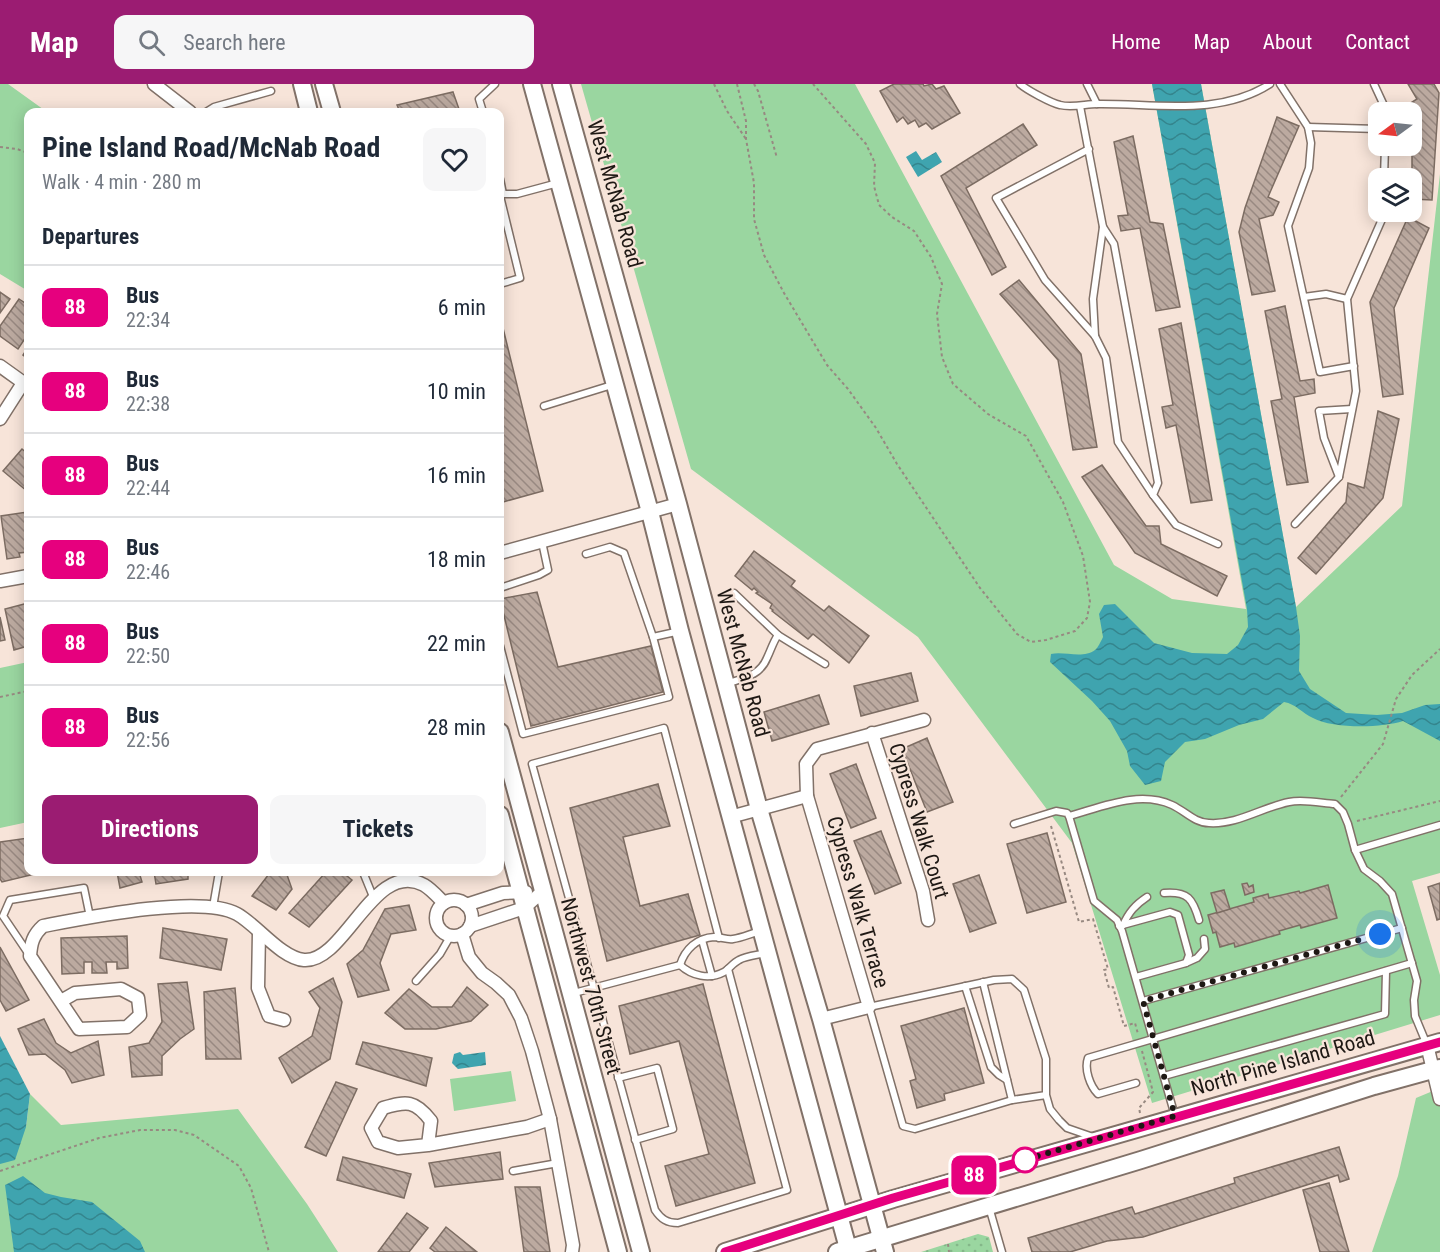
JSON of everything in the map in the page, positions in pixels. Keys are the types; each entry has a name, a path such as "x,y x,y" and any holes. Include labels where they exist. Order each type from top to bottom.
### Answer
{"main road":[{"path":"302,84 308,108"},
{"path":"324,84 331,108"},
{"path":"532,84 839,1215 845,1251 884,1246 989,1207 1374,1086 1437,1069"},
{"name":"West McNab Road","path":"561,84 678,504 759,809 821,1018 884,1246"},
{"name":"Northwest 70th Street","path":"504,766 542,892 641,1252"},
{"name":"Northwest 70th Street","path":"504,830 618,1252"},
{"name":"North Pine Island Road","path":"725,1252 839,1215 1099,1138 1433,1044"},
{"path":"578,1104 598,1099"},
{"path":"600,1185 620,1179"}],"street":[{"path":"154,84 185,108"},
{"path":"0,366 24,383"},
{"path":"0,419 24,387"},
{"path":"504,552 678,504"},
{"path":"0,581 24,577"},
{"name":"Cypress Walk Terrace","path":"821,1018 869,1007 807,796 806,764 817,749 924,720"},
{"name":"Cypress Walk Court","path":"872,733 923,891 928,920"},
{"name":"Cypress Walk Terrace","path":"730,817 807,796"},
{"path":"61,1001 75,993 121,990 138,998 140,1014 127,1027 79,1029 30,956 35,933 43,926 120,912 213,907 237,914 291,956 305,960 320,956 333,945 383,890 408,876 423,885 444,903"},
{"path":"542,892 461,932 441,930 436,918 437,912 444,903 456,900 466,905 471,915 461,932 469,957 482,973 496,982 509,995 521,1018 550,1119 573,1245 572,1252"},
{"path":"466,905 503,893 522,900"},
{"path":"260,932 258,988 269,1016 284,1020"},
{"path":"1433,1044 1440,1099"},
{"path":"428,1145 431,1121 422,1109 404,1102 383,1108 371,1128 378,1142 398,1149 428,1145 527,1127 550,1119"}],"lane":[{"path":"482,108 479,99 495,84"},
{"path":"1020,84 1060,105 1080,106 1220,104 1259,91 1270,84"},
{"path":"1087,84 1097,104"},
{"path":"1280,84 1308,127 1311,144 1309,168 1288,226 1320,372 1354,366"},
{"path":"1374,84 1382,102"},
{"path":"212,108 272,91"},
{"path":"1080,106 1103,227 1093,299 1095,336"},
{"path":"1308,127 1368,129"},
{"path":"1089,149 996,198 1045,280 1095,336 1106,358 1118,442 1176,525 1218,544"},
{"path":"504,195 517,194 558,183"},
{"path":"504,208 520,278 504,283"},
{"path":"1295,524 1339,477 1356,392 1347,299 1381,222"},
{"path":"1103,227 1114,244 1158,483 1153,495"},
{"path":"1304,297 1326,294 1347,299"},
{"path":"544,406 614,384"},
{"path":"1339,477 1324,438 1319,411 1353,409"},
{"path":"504,587 548,570 542,541"},
{"path":"504,661 523,734 669,698 653,637 624,553 610,547 586,554"},
{"path":"734,593 778,635 825,664"},
{"path":"653,637 680,631"},
{"path":"726,684 753,675 760,670 778,635"},
{"path":"719,938 664,728 532,764 655,1210 666,1221 678,1223 787,1190 728,969"},
{"path":"1069,816 1128,799 1159,801 1172,805 1202,822 1211,824 1245,818 1291,801 1335,804 1343,812 1355,850 1364,869 1392,894 1417,981 1414,1000 1415,1016 1433,1044"},
{"path":"1014,824 1056,811 1067,813 1069,816 1094,901 1121,925 1175,1116"},
{"path":"1355,850 1440,825"},
{"path":"213,907 218,876"},
{"path":"365,876 374,899"},
{"path":"30,956 3,916 10,900 84,888 90,918"},
{"path":"1164,893 1176,892 1187,896 1194,903 1199,920"},
{"path":"1121,925 1136,904 1148,897"},
{"path":"1121,925 1175,912 1178,915 1189,955 1186,963"},
{"path":"1143,1001 1402,927"},
{"path":"680,965 691,945 702,940 734,939 761,931"},
{"path":"416,981 461,932"},
{"path":"1136,977 1197,958 1205,950 1204,939"},
{"path":"702,940 712,976"},
{"path":"680,965 688,972 712,976 728,969 739,960 767,952"},
{"path":"1136,1083 1098,1094 1092,1089 1086,1063 1088,1058 1412,963"},
{"path":"570,994 680,965"},
{"path":"1164,1076 1385,1014 1386,971"},
{"path":"1046,1095 1012,1100 915,1129 903,1126 869,1007 983,982 1012,978 1024,990 1046,1059 1046,1095 1050,1109 1067,1128 1082,1135 1099,1138"},
{"path":"983,982 1012,1100"},
{"path":"965,986 991,1067 999,1076 1007,1080"},
{"path":"618,1078 657,1068 673,1129 635,1140"},
{"path":"513,1171 558,1163"},
{"path":"989,1207 1002,1252"}],"path":[{"path":"714,84 727,111 746,139"},
{"path":"737,84 746,121 746,139 754,183 754,219 764,255 827,364 876,428 897,464 980,588 1017,634 1030,642 1046,640 1075,631 1087,618 1090,602 1083,556 1063,502 1026,436 988,414 953,384 942,357 937,314 942,284 931,257 915,231 892,218 879,205 874,186 875,163 866,144 813,84"},
{"path":"754,84 777,158"},
{"path":"0,147 17,148 24,151"},
{"path":"1340,800 1383,744 1396,699 1412,675 1440,649"},
{"path":"0,697 24,692"},
{"path":"1357,821 1440,801"},
{"path":"1051,826 1079,922 1093,919 1108,969 1104,970 1109,988 1113,987 1124,1026 1135,1023 1153,1092 1139,1108 1140,1113"},
{"path":"0,1171 65,1148 140,1130 175,1130 194,1135 239,1167 251,1188 269,1252"},
{"path":"948,1244 949,1252"}],"green space":[{"path":"0,84 8,84 41,108 24,108 24,289 0,274"},
{"path":"581,84 855,84 1114,565 1172,599 1246,609 1152,84 1201,84 1296,607 1402,506 1440,174 1440,873 1412,881 1440,975 1440,1015 1152,1103 1072,843 918,637 691,469"},
{"path":"24,663 24,823 0,828 0,668"},
{"path":"511,1071 516,1101 454,1111 450,1079"},
{"path":"1440,1088 1440,1252 1372,1252 1398,1176 1416,1098"},
{"path":"30,1094 61,1125 238,1109 307,1204 338,1252 0,1252 0,1112 26,1127"},
{"path":"978,1234 989,1237 993,1252 921,1252"}],"water":[{"path":"1152,84 1201,84 1296,607 1300,636 1299,671 1310,689 1346,713 1377,715 1402,713 1425,705 1440,704 1440,741 1403,721 1371,726 1345,726 1322,722 1284,702 1263,719 1239,725 1205,739 1185,742 1165,762 1161,781 1145,785 1130,766 1127,751 1110,721 1050,662 1051,654 1085,654 1096,649 1103,637 1099,614 1104,605 1115,604 1154,643 1192,653 1227,654 1238,645 1248,627 1247,609"},
{"path":"916,151 922,160 936,152 942,162 918,177 906,157"},
{"path":"0,1036 30,1094 26,1127 15,1160 0,1164"},
{"path":"460,1052 463,1055 485,1052 486,1065 458,1069 452,1063 454,1054"},
{"path":"23,1176 45,1193 92,1202 140,1241 145,1252 14,1252 5,1185"}],"building":[{"path":"894,84 923,84 924,86 932,84 936,89 944,86 960,113 932,129 926,123 919,127 915,120 908,124 903,117 897,122 880,91"},
{"path":"1408,84 1434,84 1439,93 1432,200 1422,200 1422,168 1412,168 1412,156 1422,156 1422,102 1412,102 1417,99"},
{"path":"453,92 459,108 398,108 397,105"},
{"path":"1277,117 1299,126 1268,197 1279,202 1273,215 1259,219 1275,291 1252,295 1239,232 1245,208"},
{"path":"1023,124 1037,145 966,188 1006,267 992,275 941,176"},
{"path":"1133,136 1150,222 1163,224 1180,307 1156,311 1140,228 1121,231 1118,216 1128,215 1114,142"},
{"path":"1406,222 1418,222 1429,228 1394,308 1403,394 1383,397 1370,302"},
{"path":"1019,280 1081,354 1097,447 1073,450 1058,360 1000,294"},
{"path":"0,292 10,299 0,313"},
{"path":"19,299 24,302 24,340 18,349 0,336 0,326"},
{"path":"1285,306 1300,381 1314,379 1315,393 1294,397 1308,482 1287,485 1271,401 1282,399 1265,311"},
{"path":"1181,323 1212,500 1191,503 1176,425 1166,428 1162,407 1173,405 1159,329"},
{"path":"504,332 543,491 504,502"},
{"path":"1378,411 1399,419 1383,498 1316,574 1298,558 1346,502 1348,483 1364,488"},
{"path":"22,449 24,451 24,489 3,471"},
{"path":"1102,465 1146,526 1159,526 1161,544 1227,576 1217,596 1135,553 1082,477"},
{"path":"24,512 24,552 19,553 20,557 7,559 1,516"},
{"path":"754,551 795,581 791,586 824,611 829,606 869,636 849,663 813,634 808,639 772,611 770,608 772,604 756,593 758,592 754,588 752,590 735,576"},
{"path":"537,592 558,667 651,646 663,692 531,726 504,615 504,598"},
{"path":"24,604 24,647 14,650 5,609"},
{"path":"0,617 5,640 0,641"},
{"path":"911,673 918,701 861,716 854,686"},
{"path":"819,695 829,724 772,741 764,712"},
{"path":"927,738 953,802 927,812 902,749"},
{"path":"856,764 876,818 851,828 830,774"},
{"path":"658,784 670,826 623,837 640,906 688,894 700,935 607,961 570,808"},
{"path":"881,831 901,883 875,894 854,841"},
{"path":"1047,833 1066,902 1027,913 1007,844"},
{"path":"24,839 24,876 27,876 2,882 0,879 0,842"},
{"path":"979,875 996,923 970,932 953,884"},
{"path":"118,876 140,876 142,882 120,888"},
{"path":"155,876 188,876 188,879 156,884"},
{"path":"267,876 287,876 292,889 276,910 252,896"},
{"path":"322,876 347,876 352,880 309,927 289,913"},
{"path":"1247,883 1249,887 1253,885 1254,892 1245,895 1242,884"},
{"path":"1440,883 1440,919 1437,920 1428,887"},
{"path":"1328,885 1337,918 1301,928 1300,925 1279,931 1280,934 1235,947 1234,943 1220,947 1216,932 1213,933 1208,915 1254,902 1253,898 1268,894 1269,898"},
{"path":"1224,890 1230,909 1217,913 1211,893"},
{"path":"409,905 416,930 391,934 380,963 389,990 358,997 347,964 363,950 385,909"},
{"path":"163,928 227,939 221,970 160,958"},
{"path":"127,936 128,968 117,969 117,962 106,962 107,973 92,973 92,962 84,962 84,973 62,974 61,938"},
{"path":"0,947 29,1000 6,1011 0,1000"},
{"path":"333,978 342,1002 330,1059 292,1083 279,1058 312,1036 320,1008 309,992"},
{"path":"187,982 194,1029 162,1056 162,1075 132,1077 129,1047 149,1043 162,1022 158,984"},
{"path":"703,984 755,1183 676,1206 665,1166 709,1154 679,1041 630,1054 619,1006"},
{"path":"467,987 488,1005 471,1021 436,1029 405,1029 385,1013 409,989 432,1007 452,1007"},
{"path":"235,988 241,1059 206,1059 204,992"},
{"path":"964,1008 984,1083 944,1094 945,1100 917,1108 910,1081 916,1079 901,1026"},
{"path":"44,1019 56,1043 71,1053 98,1041 104,1075 72,1083 65,1070 45,1054 29,1055 18,1029"},
{"path":"363,1042 432,1058 426,1086 356,1064"},
{"path":"336,1082 357,1089 326,1156 305,1147"},
{"path":"1339,1147 1349,1179 1340,1182 1338,1175 1143,1237 1107,1241 1070,1252 1032,1252 1028,1238 1132,1207 1135,1214 1235,1183 1234,1178"},
{"path":"500,1152 503,1179 435,1187 429,1163"},
{"path":"343,1157 411,1174 404,1198 337,1180"},
{"path":"1329,1183 1349,1252 1320,1252 1303,1190"},
{"path":"515,1187 540,1187 550,1252 524,1252"},
{"path":"407,1213 428,1228 409,1252 378,1252"},
{"path":"446,1227 477,1252 435,1252 430,1248"}],"bus line":[{"name":"88","path":"725,1252 893,1198 1440,1042"}],"route":[{"path":"1025,1160 1021,1161 1175,1116 1143,1001 1380,934"}]}
